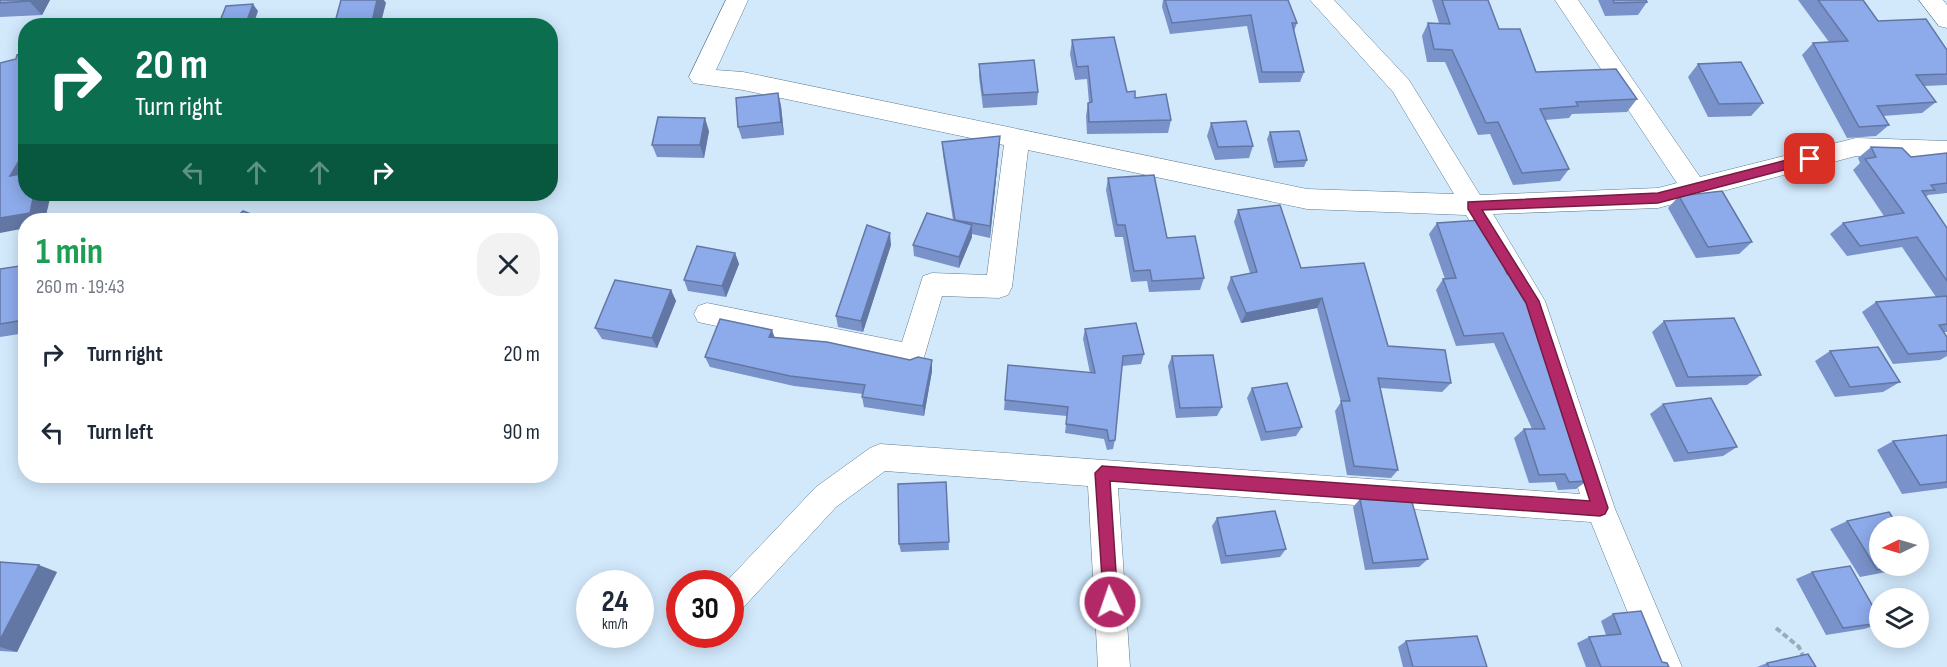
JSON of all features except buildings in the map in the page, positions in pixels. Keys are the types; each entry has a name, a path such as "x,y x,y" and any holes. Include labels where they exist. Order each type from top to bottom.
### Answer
{"street":[{"path":"737,0 701,77 743,81 1307,199 1472,205 1658,198 1856,147 1947,150"},
{"path":"1321,0 1401,86 1532,301 1600,508 1666,667"},
{"path":"1566,0 1695,189"},
{"path":"1930,0 1947,20"},
{"path":"707,314 912,356 932,284 999,287 1017,138"},
{"path":"744,584 826,497 880,458 1600,508"},
{"path":"1102,473 1114,667"}],"path":[{"path":"1776,628 1799,647 1808,667"}],"route":[{"path":"1110,602 1102,473 1600,508 1532,301 1472,205 1658,198 1810,159"}]}
